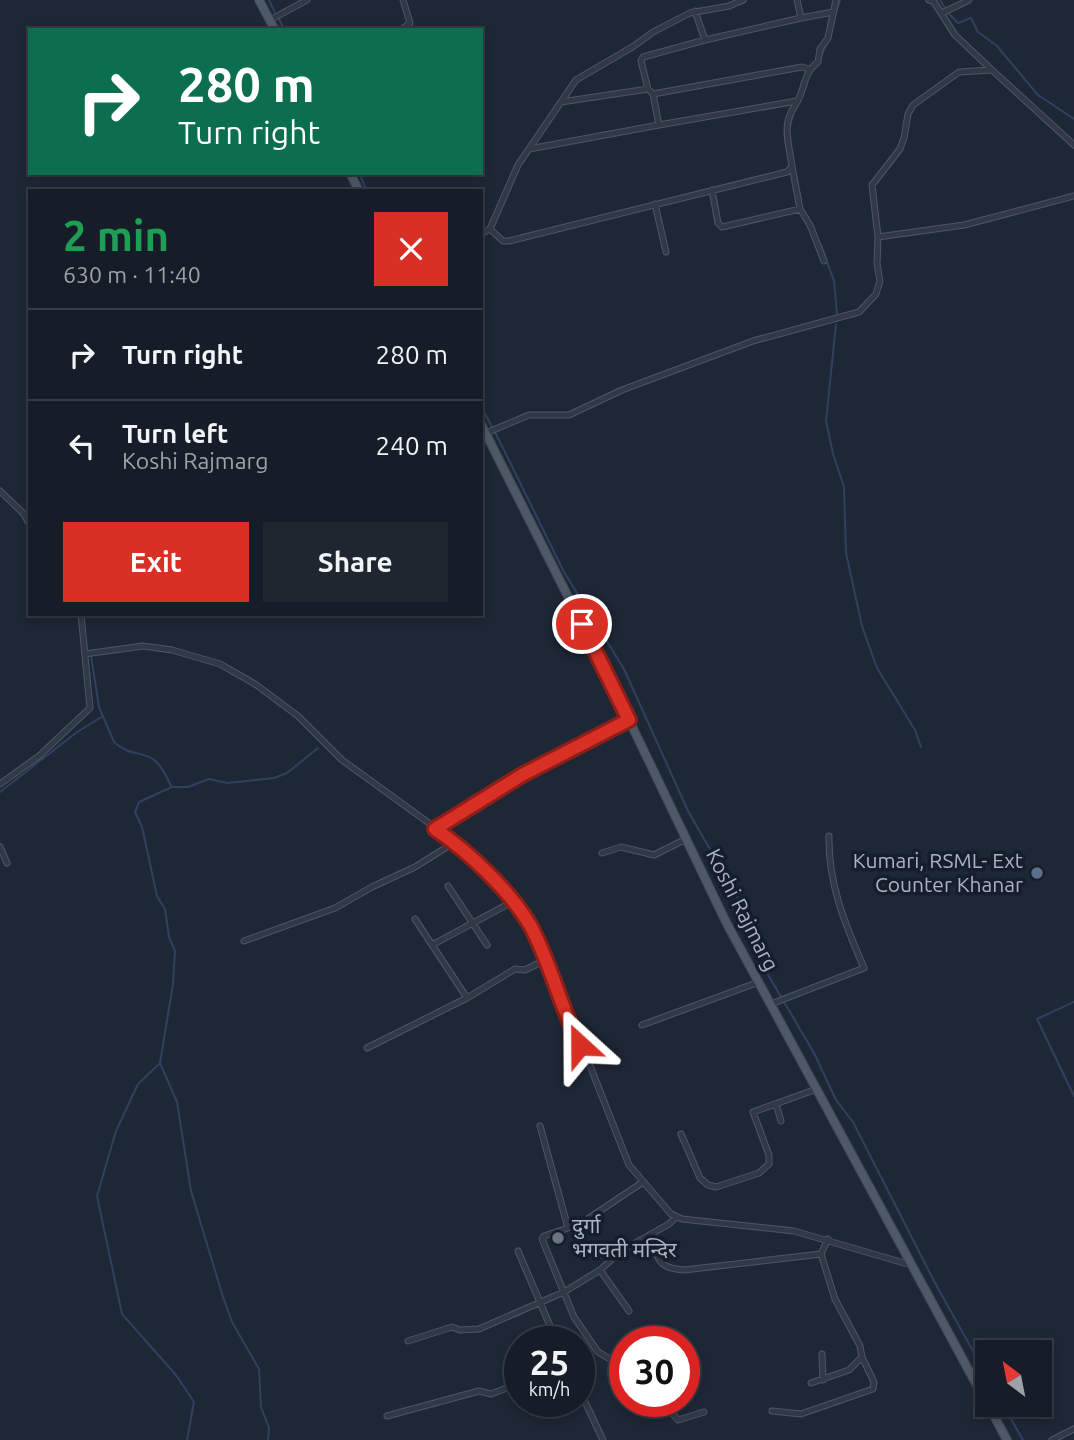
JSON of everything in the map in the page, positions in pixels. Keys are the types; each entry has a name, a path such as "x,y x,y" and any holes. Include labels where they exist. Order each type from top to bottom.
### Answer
{"main road":[{"path":"259,0 274,28"},
{"name":"Koshi Rajmarg","path":"483,426 685,839 975,1382"},
{"name":"Koshi Rajmarg","path":"995,1418 1007,1440"}],"street":[{"path":"270,20 307,0"},
{"path":"403,0 410,23 404,28"},
{"path":"483,233 490,229 518,165 576,80 653,32 695,12 729,6 743,0"},
{"path":"797,0 802,18"},
{"path":"824,261 810,225 800,209 787,123 809,69 818,62 820,49 828,37 836,0"},
{"path":"929,0 945,12 955,35 1074,145"},
{"path":"945,12 969,0"},
{"path":"695,12 705,40"},
{"path":"659,125 641,61 643,57 705,40 833,12"},
{"path":"561,102 802,67 809,69"},
{"path":"488,432 529,415 569,415 622,390 753,341 859,312 876,294 880,281 872,185 900,149 908,114 913,105 959,72 992,70"},
{"path":"529,149 797,101"},
{"path":"490,229 503,241 509,241 787,172 792,166"},
{"path":"712,190 722,227 800,209"},
{"path":"878,237 964,225 1074,195"},
{"path":"655,204 666,252"},
{"path":"0,491 23,513 28,522"},
{"path":"0,785 39,755 90,708 81,616"},
{"path":"85,654 143,646 172,650 220,664 256,684 298,716 342,760 455,842 512,902 529,924 629,1165 676,1217 794,1231 911,1265"},
{"path":"435,829 522,775 629,720"},
{"path":"771,1004 864,968 836,896 828,860 829,836"},
{"path":"602,853 621,847 654,855 685,839"},
{"path":"244,941 335,908 415,867 455,842"},
{"path":"0,847 7,863"},
{"path":"448,886 487,945"},
{"path":"432,945 512,902"},
{"path":"415,919 467,998"},
{"path":"367,1048 467,998 515,969 525,970 545,960"},
{"path":"642,1025 759,982"},
{"path":"681,1134 700,1178 708,1185 716,1187 758,1173 769,1164 769,1155 753,1112 817,1089"},
{"path":"776,1104 781,1121"},
{"path":"540,1126 568,1228"},
{"path":"609,1359 598,1352 574,1317 542,1239 580,1224 643,1182"},
{"path":"408,1341 452,1327 460,1330 479,1329 564,1292 600,1270 621,1251 669,1224 676,1217"},
{"path":"650,1235 661,1264 668,1269 684,1270 821,1254"},
{"path":"772,1410 801,1414 873,1389 874,1381 862,1357 860,1346 835,1299 821,1254 828,1239"},
{"path":"518,1251 551,1326"},
{"path":"600,1270 629,1311"},
{"path":"822,1354 823,1380"},
{"path":"811,1383 849,1370 862,1357"},
{"path":"387,1416 478,1391 491,1394 504,1389"},
{"path":"700,1413 704,1412"},
{"path":"592,1417 603,1440"},
{"path":"1052,1440 1074,1429"}],"waterway":[{"path":"269,0 276,15"},
{"path":"836,12 840,0"},
{"path":"940,0 945,8"},
{"path":"948,13 958,23 971,18 978,32 997,46 1038,95 1074,119"},
{"path":"832,29 835,18"},
{"path":"279,19 283,28"},
{"path":"822,54 831,35"},
{"path":"790,126 794,112"},
{"path":"360,175 366,189"},
{"path":"799,191 801,202"},
{"path":"821,245 834,281 837,314"},
{"path":"836,324 826,421 844,487 846,553 862,626 877,668 915,730 921,747"},
{"path":"483,410 492,427"},
{"path":"495,432 564,572 624,669 688,811 746,912 744,922 760,961 814,1053 836,1100 853,1122 935,1283 975,1355"},
{"path":"91,656 99,707 114,742 131,752 151,758 164,772 171,786"},
{"path":"0,792 77,732 103,716"},
{"path":"187,1440 194,1402 176,1375 122,1314 97,1196 116,1131 138,1084 160,1063 173,984 175,951 169,937 165,909 157,896 142,827 135,812 139,802 172,787 188,787 209,779 227,783 274,778 287,773 318,748"},
{"path":"1074,1002 1037,1019 1074,1096"},
{"path":"160,1063 177,1102 191,1191 223,1297 232,1322 259,1369 261,1407 269,1428 268,1440"},
{"path":"1010,1418 1023,1440"}],"place":[{"name":"Kumari, RSML- Ext Counter Khanar","path":"1037,873"},
{"name":"दुर्गा भगवती मन्दिर","path":"558,1238"}],"route":[{"path":"580,1045 529,924 499,886 455,842 435,829 522,775 629,720 582,624"}]}
